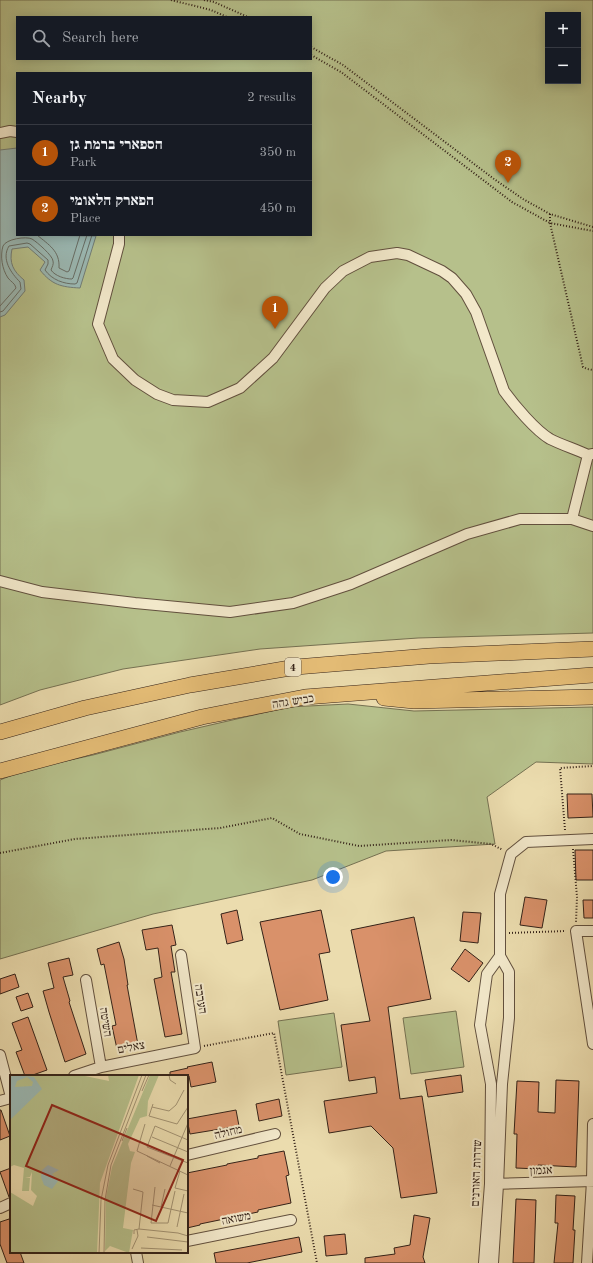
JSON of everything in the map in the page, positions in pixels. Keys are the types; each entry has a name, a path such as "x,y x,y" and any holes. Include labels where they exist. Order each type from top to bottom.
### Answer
{"highway":[{"name":"4","path":"0,732 85,708 175,688 296,667 429,656 593,649"},
{"name":"כביש גהה","path":"0,771 202,717 305,697 593,675"},
{"path":"350,694 414,701 593,697"}],"street":[{"path":"0,133 10,131 16,132"},
{"path":"119,236 119,244 98,324 113,359 135,380 157,394 174,400 208,402 240,388 273,358 325,288 344,271 370,257 397,254 408,255 442,271 452,278 471,302 504,391 510,399 538,430 550,438 590,454 572,519"},
{"path":"0,581 42,592 230,612 293,603 351,584 467,534 520,519 572,519 593,526"},
{"path":"500,956 500,894 511,854 526,842 593,838"},
{"path":"593,930 576,931 593,1044"},
{"name":"הערבה","path":"181,955 195,1048"},
{"name":"שדרות האורנים","path":"484,1263 494,1185 509,1018 509,972 500,956 487,974 480,1025 489,1068 490,1084 494,1185 493,1263"},
{"name":"השיטה","path":"86,980 101,1067"},
{"name":"צאלים","path":"77,1075 101,1067 195,1048"},
{"path":"0,1055 10,1093"},
{"path":"0,1101 10,1097"},
{"path":"587,1263 593,1181 593,1124"},
{"name":"מחולה","path":"188,1155 275,1134"},
{"name":"אגמון","path":"494,1185 593,1181"},
{"path":"0,1208 10,1203"},
{"name":"משואה","path":"188,1241 291,1220"},
{"path":"136,1253 138,1263"}],"path":[{"path":"171,0 211,10 225,16"},
{"path":"204,0 214,2 246,16"},
{"path":"312,48 343,65 522,199 550,214 593,227"},
{"path":"312,56 341,72 512,202 550,223 593,232"},
{"path":"550,214 550,223 583,367 593,370"},
{"path":"500,933 576,931 577,897 560,768 593,766"},
{"path":"0,853 75,839 220,828 272,818 300,834 359,846 451,840 491,844 511,854"},
{"path":"195,1048 274,1033 317,1263"}],"green space":[{"path":"0,0 593,0 593,633 418,638 260,649 123,669 40,690 0,705"},
{"path":"348,704 414,711 593,707 593,764 536,762 487,797 495,844 386,851 312,880 153,914 0,959 0,780 25,770 289,707"},
{"path":"456,1011 464,1067 411,1074 403,1018"},
{"path":"334,1013 342,1067 286,1075 278,1021"}],"water":[{"path":"16,148 16,236 96,236 80,288 62,286 49,279 40,270 45,262 28,247 12,249 12,263 17,273 24,280 25,291 5,315 0,317 0,150"}],"building":[{"path":"567,794 592,794 593,817 568,818"},
{"path":"575,850 593,850 593,880 576,880"},
{"path":"525,897 547,900 542,928 520,925"},
{"path":"583,900 593,900 593,918 584,918"},
{"path":"237,910 243,940 227,944 221,914"},
{"path":"321,910 330,952 319,954 328,1000 280,1010 260,922"},
{"path":"463,912 481,913 478,943 460,941"},
{"path":"414,917 431,999 388,1007 400,1099 422,1096 437,1193 401,1198 393,1148 371,1126 329,1133 324,1101 377,1093 375,1077 349,1081 341,1025 370,1021 351,930"},
{"path":"172,925 176,945 171,946 175,972 171,972 182,1034 165,1037 154,979 162,977 158,948 146,950 142,930"},
{"path":"119,942 124,959 127,985 138,1045 117,1049 112,1026 116,1025 104,964 101,965 97,949"},
{"path":"465,949 483,963 469,982 451,969"},
{"path":"69,958 73,975 63,977 70,1001 69,1002 86,1054 65,1062 43,991 54,988 48,963"},
{"path":"15,974 19,987 0,994 0,979"},
{"path":"28,993 33,1007 21,1011 16,997"},
{"path":"28,1017 47,1070 33,1075 25,1075 16,1052 22,1050 12,1023"},
{"path":"212,1062 216,1082 191,1087 188,1075 170,1075 170,1072 188,1068 187,1067"},
{"path":"461,1075 463,1092 428,1097 425,1080"},
{"path":"556,1080 579,1081 576,1167 538,1165 538,1169 516,1168 517,1134 514,1134 517,1081 539,1082 538,1112 555,1113"},
{"path":"279,1099 282,1116 259,1121 256,1104"},
{"path":"0,1110 10,1136 0,1140"},
{"path":"236,1110 239,1126 190,1134 188,1119"},
{"path":"284,1151 289,1175 286,1176 291,1203 188,1228 188,1173 258,1158 258,1156"},
{"path":"10,1168 10,1197 9,1197 0,1172"},
{"path":"556,1195 575,1196 573,1263 554,1263 558,1223 555,1223"},
{"path":"516,1199 536,1200 534,1263 513,1263"},
{"path":"414,1215 430,1218 423,1257 425,1263 365,1263 365,1258 395,1254 394,1248 410,1245"},
{"path":"9,1219 10,1253 20,1253 24,1263 7,1263 0,1244 0,1222"},
{"path":"345,1234 347,1254 326,1256 324,1236"},
{"path":"299,1237 302,1252 247,1263 216,1263 214,1253"}],"place":[{"name":"הפארק הלאומי","path":"508,183"},
{"name":"הספארי ברמת גן","path":"275,329"}]}
